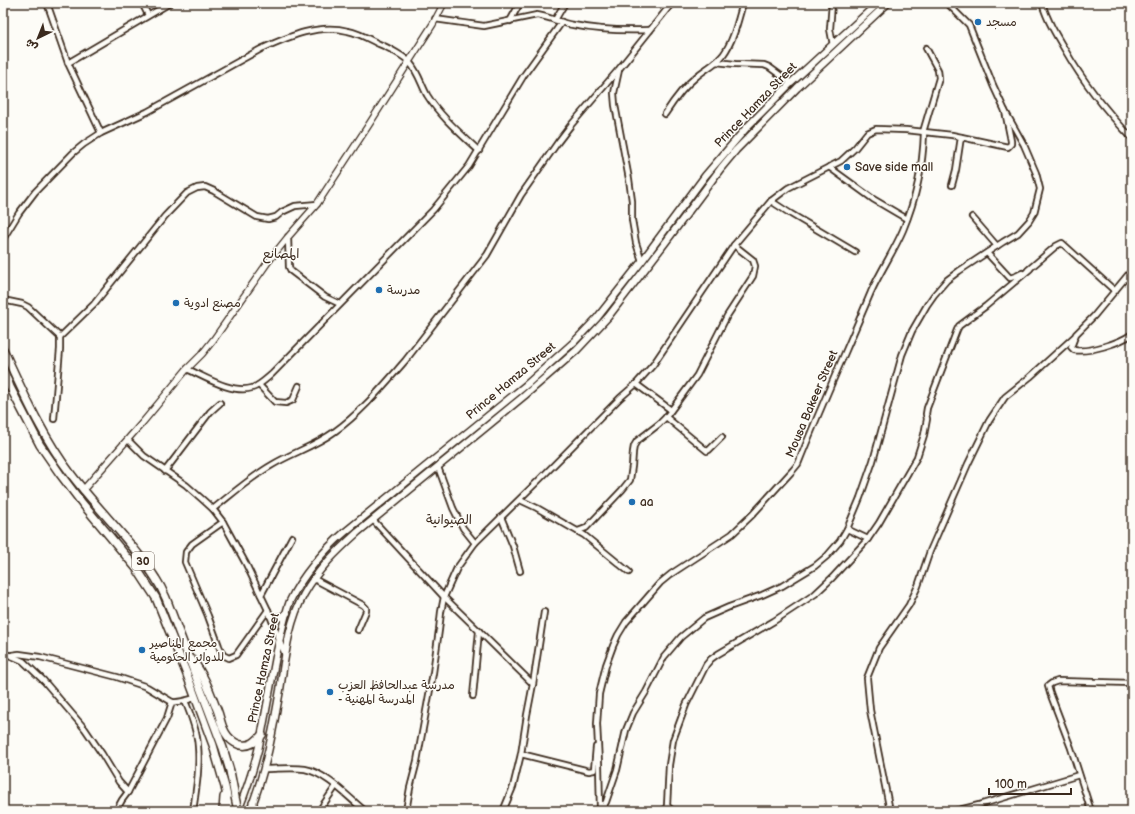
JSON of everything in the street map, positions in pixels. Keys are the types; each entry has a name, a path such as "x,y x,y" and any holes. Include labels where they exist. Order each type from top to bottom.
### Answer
{"main road":[{"name":"Prince Hamza Street","path":"238,811 262,735 272,679 287,613 298,587 318,561 335,541 555,360 597,318 642,261 705,176 748,126 878,3"},
{"name":"Prince Hamza Street","path":"252,808 265,769 274,727 290,628 304,594 325,563 373,520 524,396 576,350 608,316 721,168 797,88 888,3"},
{"path":"870,10 875,15"},
{"path":"673,218 680,223"},
{"name":"30","path":"3,348 34,415 52,448 83,490 135,550 157,579 166,598 223,748 230,771 238,811"},
{"name":"30","path":"3,369 10,387 40,445 82,503 137,569 156,598 186,672 213,745 230,811"},
{"path":"271,616 274,618 281,618 287,613"},
{"path":"188,656 202,674 224,730 229,738 242,746 252,744 262,735"},
{"path":"272,679 281,681"},
{"path":"223,811 225,787"}],"street":[{"path":"47,3 68,63 101,133"},
{"path":"142,3 148,16"},
{"path":"68,63 170,3"},
{"path":"83,490 128,440 187,369 202,354 268,262 316,204 368,126 436,19 444,3"},
{"path":"510,21 520,3"},
{"path":"555,20 565,3"},
{"path":"213,509 273,464 320,441 334,432 361,409 386,383 405,361 487,255 521,195 558,142 672,3"},
{"path":"665,114 684,87 723,55 729,45 743,3"},
{"path":"832,3 830,29 833,45"},
{"path":"600,811 606,802 615,776 626,730 633,713 646,692 664,657 682,636 704,618 729,607 762,596 782,586 815,566 827,556 847,529 860,498 873,461 902,356 912,331 931,300 947,280 1018,233 1034,213 1040,189 1036,173 1024,145 1005,111 993,85 969,25 947,3"},
{"path":"1042,3 1050,24 1082,79 1101,105 1132,138"},
{"path":"436,19 484,26 537,15 546,16 575,26 609,30 650,30"},
{"path":"187,369 231,388 241,389 251,388 258,385 272,374 432,210 469,166 524,75 562,22"},
{"path":"3,239 19,213 35,192 73,153 101,133 147,112 261,49 278,41 305,32 321,29 347,30 357,33 384,46 409,61 434,105 479,150"},
{"name":"Mousa Bakeer Street","path":"600,811 596,724 599,694 606,665 618,635 626,622 660,583 732,534 752,515 798,464 871,292 907,219 922,168 924,143 923,132 939,78 939,73 936,66 926,48"},
{"path":"716,62 764,65 769,67 791,84"},
{"path":"619,69 614,93 614,105 629,179 632,201 632,220 636,243 642,261"},
{"path":"406,811 433,673 444,597 457,568 475,543 520,500 620,398 636,384 653,365 734,245 771,201 788,188 841,160 854,148 866,133 876,129 892,129 961,137 1008,147 1011,144 1011,141 1005,111"},
{"path":"952,185 961,137"},
{"path":"829,167 873,199 907,219"},
{"path":"54,419 60,337 94,304 165,216 187,193 197,188 205,187 257,217 268,219 276,217 282,212 295,206 316,204"},
{"path":"771,201 855,252"},
{"path":"972,217 997,246"},
{"path":"288,237 288,263 291,271 324,297 340,304"},
{"path":"673,811 666,809 669,765 673,740 686,705 706,665 710,659 774,621 815,594 868,539 879,523 917,457 924,435 927,419 927,408 959,326 986,306 1056,246 1062,243 1115,291"},
{"path":"578,531 586,528 630,480 634,446 637,441 666,417 697,375 727,316 750,282 755,266 753,260 734,245"},
{"path":"987,253 1010,278 1030,269"},
{"path":"890,811 870,710 867,678 879,648 909,605 918,586 930,551 968,464 989,421 1005,397 1030,377 1074,337 1094,316 1132,270"},
{"path":"3,300 22,304 28,307 60,337"},
{"path":"1074,337 1072,346 1074,350 1078,351 1108,345 1124,339 1132,334"},
{"path":"636,384 672,410"},
{"path":"258,385 275,402 286,403 293,400 299,386"},
{"path":"165,471 210,412 220,403"},
{"path":"666,417 707,451 722,437"},
{"path":"128,440 144,456 186,485 213,509 223,522 246,564 271,616 285,655"},
{"path":"438,467 462,528 475,543"},
{"path":"520,500 578,531 629,572"},
{"path":"501,517 513,546 520,571"},
{"path":"373,520 444,597 533,684"},
{"path":"223,522 192,544 188,548 185,557 188,571 223,655 229,658 236,655 268,610"},
{"path":"847,529 868,539"},
{"path":"261,595 292,537"},
{"path":"314,579 366,608 358,630"},
{"path":"503,811 513,787 521,754 544,612"},
{"path":"473,696 479,631"},
{"path":"3,656 19,654 40,657 117,677 147,687 172,702 185,701 195,698"},
{"path":"9,655 23,661 36,672 51,689 88,734 119,782 128,792"},
{"path":"1091,811 1071,748 1048,686 1058,681 1132,683"},
{"path":"185,701 192,720 198,745 197,776 193,811"},
{"path":"116,811 128,792 167,718 172,702"},
{"path":"521,754 589,772 594,770 595,750 598,743"},
{"path":"265,769 299,768 315,772 326,778 365,811"},
{"path":"955,811 1079,775"},
{"path":"318,811 336,786"}],"place":[{"name":"مسجد","path":"978,22"},
{"name":"Save side mall","path":"847,167"},
{"name":"مدرسة","path":"379,290"},
{"name":"مصنع ادوية","path":"176,303"},
{"name":"aa","path":"632,502"},
{"name":"مجمع المناصير للدوائر الحكومية","path":"142,650"},
{"name":"مدرسة عبدالحافظ العزب - المدرسة المهنية","path":"330,692"}],"district":[{"name":"المصانع","path":"281,254"},
{"name":"الصيوانية","path":"449,520"}]}
